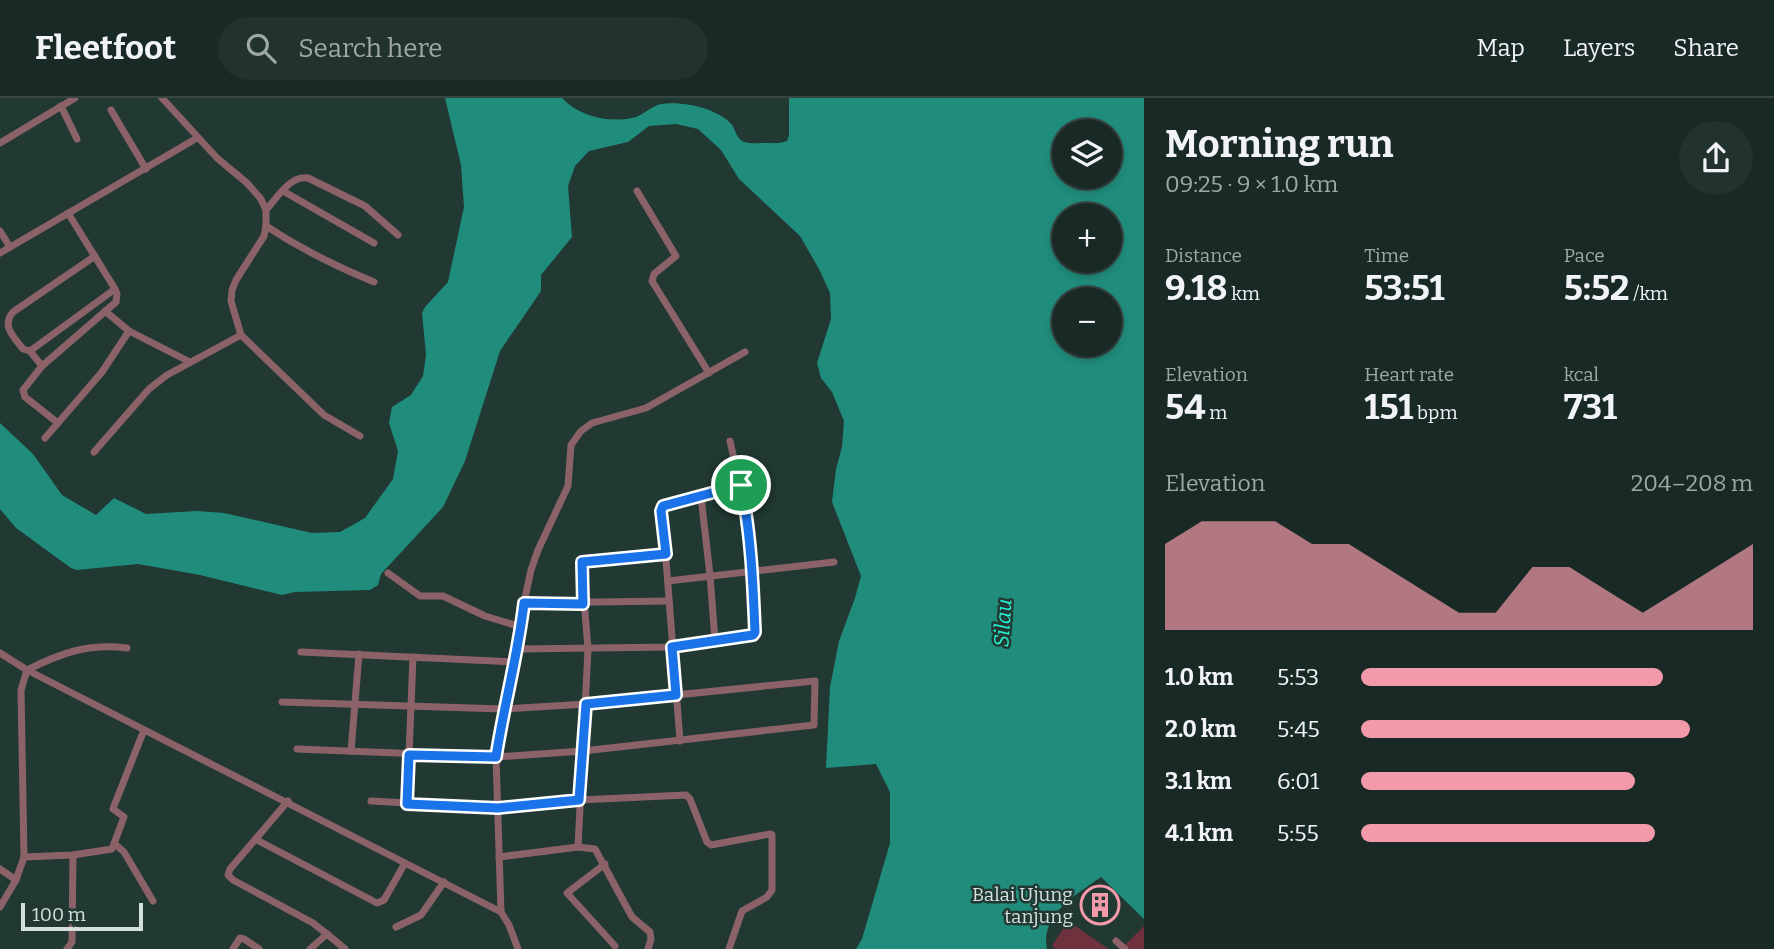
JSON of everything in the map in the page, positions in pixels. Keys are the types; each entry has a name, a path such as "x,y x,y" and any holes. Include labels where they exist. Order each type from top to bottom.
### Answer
{"street":[{"path":"0,143 75,98"},
{"path":"162,98 197,138 247,183 261,199 266,210 264,236 236,279 232,290 231,301 241,335 324,415 360,436"},
{"path":"61,106 77,139"},
{"path":"111,110 146,169"},
{"path":"0,253 197,138"},
{"path":"266,210 298,177 308,178 365,206 398,235"},
{"path":"283,191 374,243"},
{"path":"638,191 676,256 654,274 652,281 709,373"},
{"path":"58,423 23,395 23,390 42,366 116,302 117,294 68,213"},
{"path":"266,226 302,250 374,282"},
{"path":"0,231 10,247"},
{"path":"42,366 30,351 23,349 7,327 7,319 19,307 95,256"},
{"path":"30,351 115,289"},
{"path":"105,312 129,331 190,362"},
{"path":"44,438 105,368 129,331"},
{"path":"94,452 149,389 167,375 241,335"},
{"path":"500,912 496,757 503,709 516,662 524,603 538,550 568,486 569,457 575,438 592,423 646,408 745,352"},
{"path":"518,649 672,647 753,635 753,570 749,526 730,441"},
{"path":"680,741 662,508 741,485"},
{"path":"701,497 715,641"},
{"path":"578,847 588,649 581,566 584,561 666,554"},
{"path":"668,581 834,562"},
{"path":"388,573 420,596 443,596 485,616 521,627"},
{"path":"524,603 669,601"},
{"path":"0,907 16,880 24,857 21,690 27,670 79,649 103,645 127,648"},
{"path":"301,652 516,662"},
{"path":"0,653 27,670 288,801 500,912 509,925 518,949"},
{"path":"351,751 359,654"},
{"path":"407,804 413,657"},
{"path":"282,702 503,709 586,704 815,681 814,725 583,751 496,757 297,749"},
{"path":"24,857 73,855 112,849 124,817 113,809 144,730"},
{"path":"371,801 498,808 579,800 686,795 707,842 711,845 771,835 772,890 766,897 742,911 729,949"},
{"path":"288,801 230,869 228,875 262,897 313,923 345,949"},
{"path":"257,840 377,903 384,900 405,863"},
{"path":"116,844 124,852 153,901"},
{"path":"499,857 578,847 595,849 632,917 651,935 648,949"},
{"path":"67,949 72,942 73,855"},
{"path":"605,864 567,893 615,946"},
{"path":"0,869 16,880"},
{"path":"396,927 421,915 444,882"},
{"path":"310,949 327,934"},
{"path":"233,949 240,939 259,949"},
{"path":"1116,941 1125,949"}],"shaded area":[{"path":"1068,921 1109,949 1056,949 1052,946"},
{"path":"1144,926 1144,949 1121,949"}],"water":[{"name":"Silau","path":"445,98 562,98 585,114 613,120 636,117 661,104 685,104 704,108 721,116 746,143 779,143 787,141 789,135 789,98 1144,98 1144,919 1101,877 1071,898 1054,916 1046,937 1047,949 856,949 862,939 890,843 890,792 876,764 826,768 830,687 839,641 861,576 832,502 844,421 832,392 821,378 817,363 831,319 830,293 800,236 739,179 721,150 698,129 676,124 649,126 628,142 589,151 575,166 568,186 572,237 541,275 541,291 500,351 465,461 443,507 381,574 378,585 370,590 295,592 282,595 200,575 138,564 77,570 16,528 0,509 0,423 33,454 62,495 96,515 114,498 146,514 197,511 224,513 312,533 340,532 365,518 393,479 398,451 389,423 392,407 411,395 423,376 426,355 422,313 448,282 464,207 461,165"}],"place":[{"name":"Balai Ujung tanjung","path":"1100,905"}],"route":[{"path":"741,485 749,526 753,570 753,635 672,647 676,695 586,704 579,800 498,808 407,804 409,755 496,757 503,709 516,662 524,603 583,604 582,562 666,554 661,511 663,506 741,485"}]}
